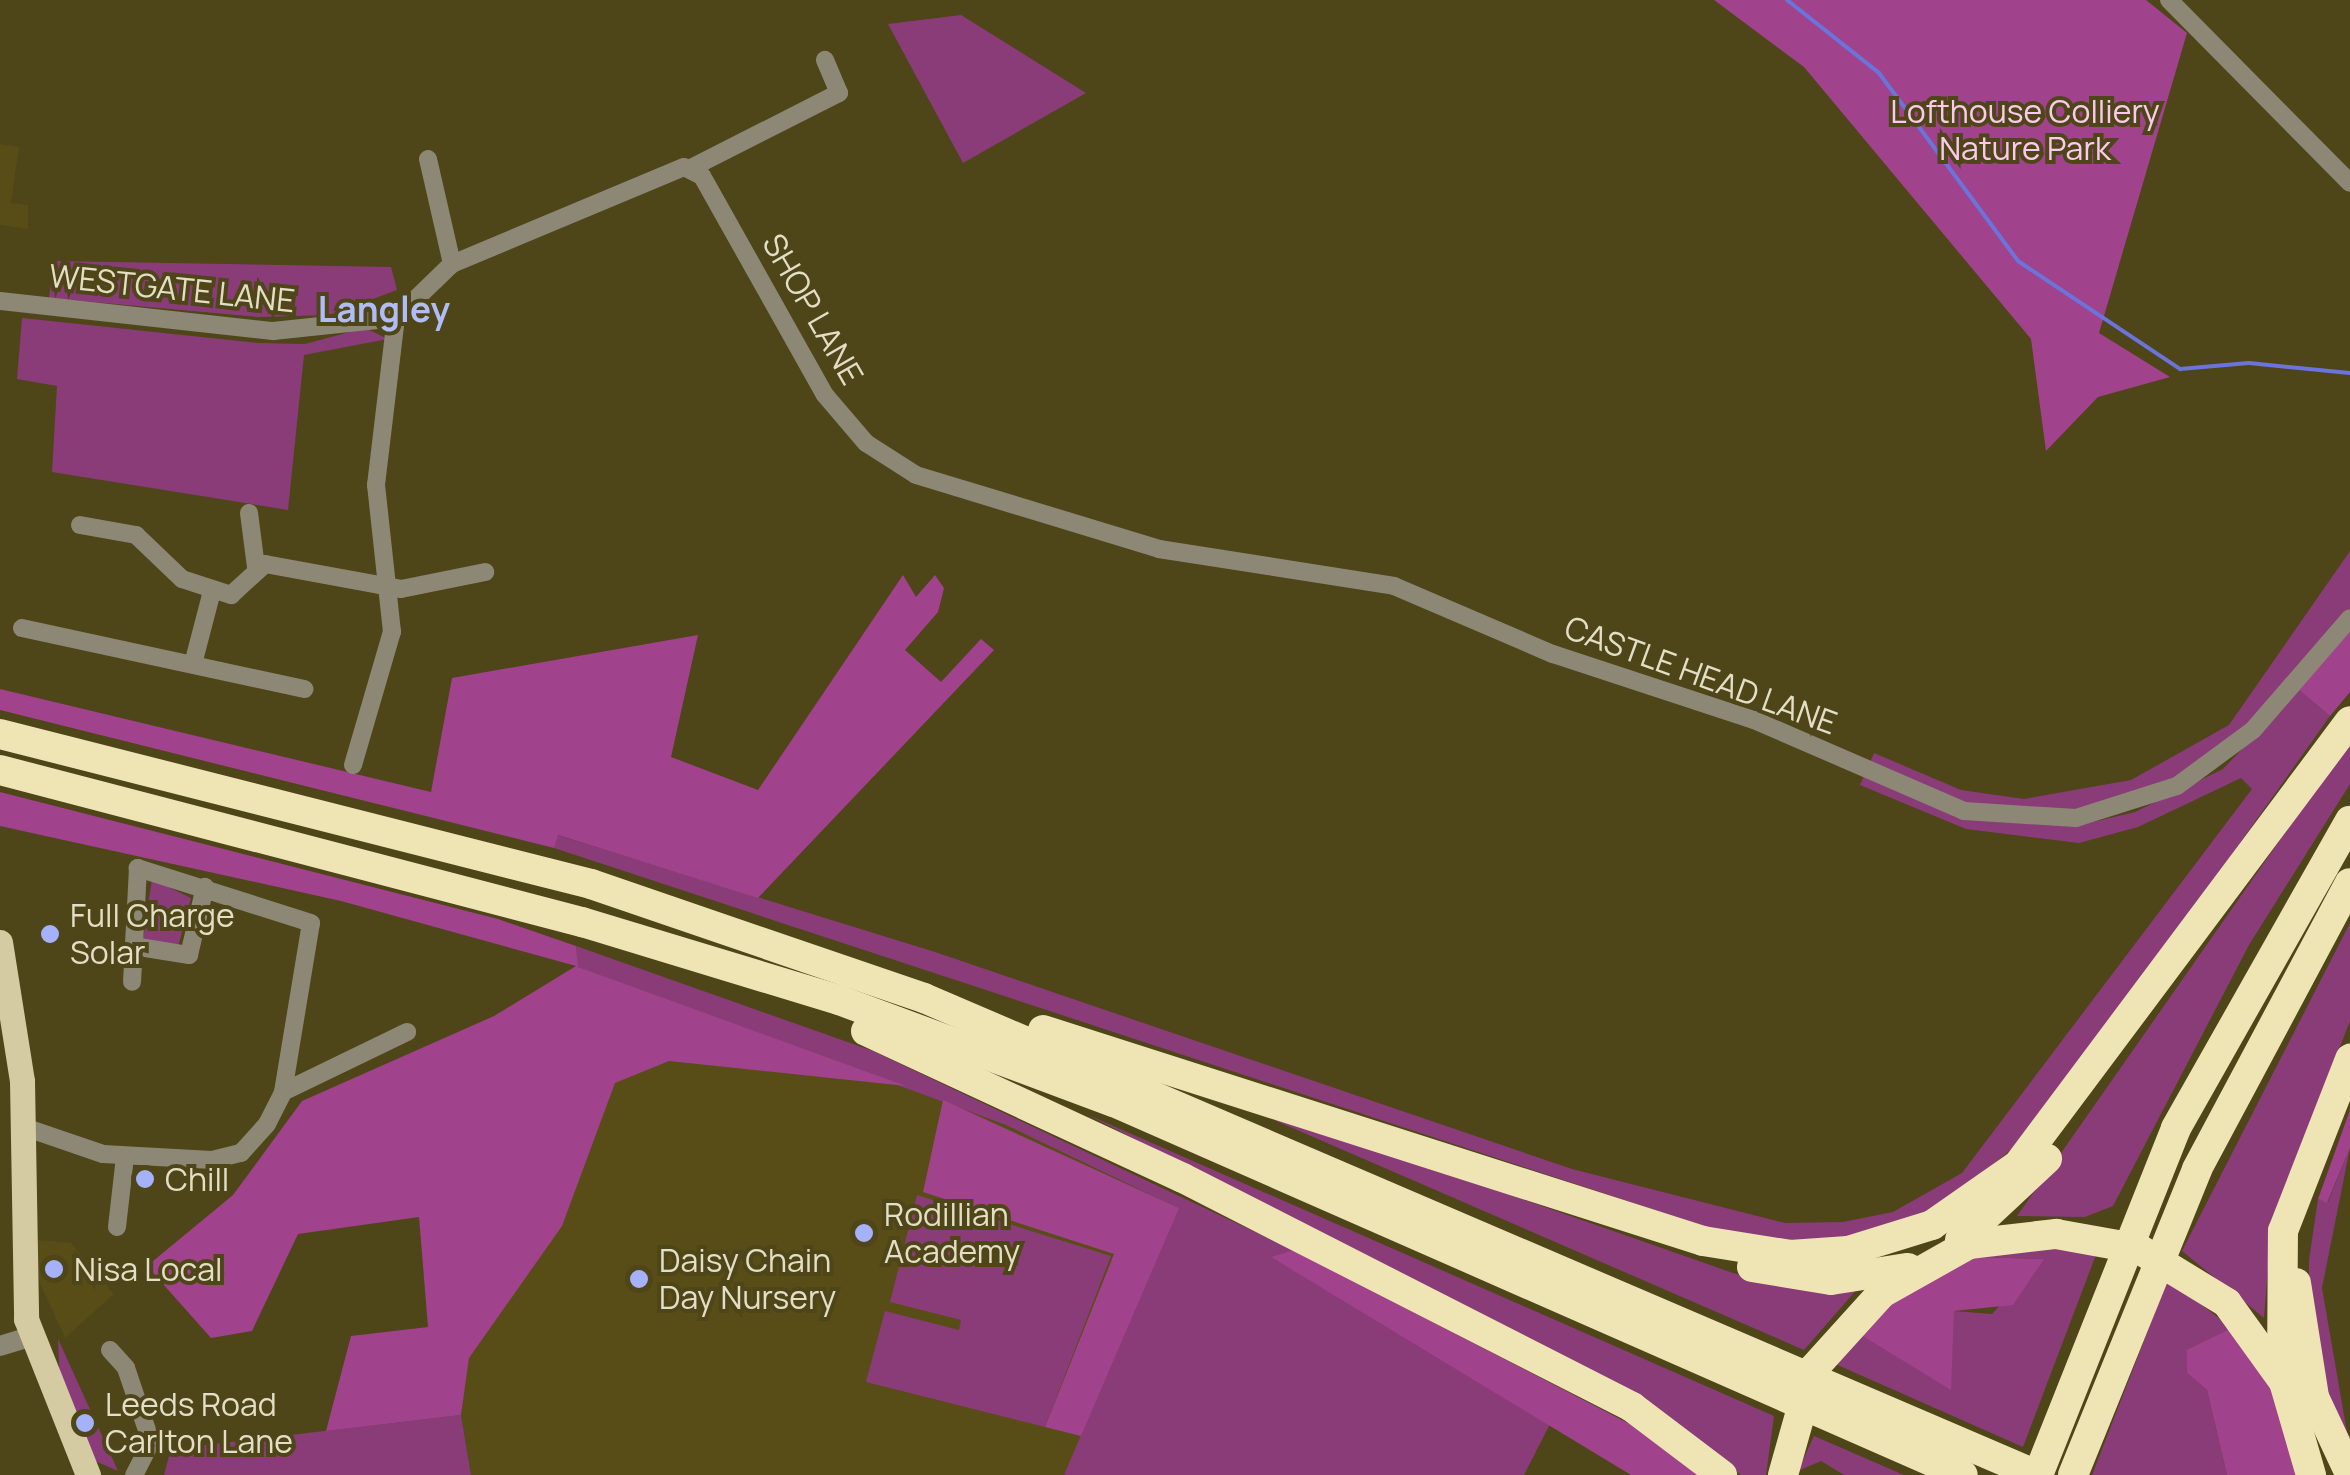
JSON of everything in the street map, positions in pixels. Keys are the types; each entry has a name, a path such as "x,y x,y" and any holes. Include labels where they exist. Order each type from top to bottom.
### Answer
{"highway":[{"path":"1537,1190 1704,1241 1790,1256 1848,1251 1932,1226 1991,1188 2043,1138 2350,721"},
{"path":"0,734 591,884 924,998 1164,1063 1787,1276 1852,1278 2030,1235 2139,1249 2238,1314 2284,1382 2305,1439 2312,1475"},
{"path":"0,770 582,922 784,986 1114,1102 1964,1464 2037,1475 2176,1128 2350,822"},
{"path":"2073,1475 2197,1168 2350,882"},
{"path":"1783,1468 1813,1370 1853,1321 2030,1182 2175,954"},
{"path":"784,986 1632,1408 1722,1475"},
{"path":"924,998 1964,1464"},
{"path":"2284,1382 2277,1268 2306,1166 2350,1059"},
{"path":"2306,1166 2296,1310 2314,1397 2350,1474"},
{"path":"2305,1439 2326,1475"}],"main road":[{"path":"0,946 24,1127 20,1268 30,1337 88,1475"}],"street":[{"path":"2170,0 2350,183"},
{"path":"352,765 392,632 392,588 376,485 396,318 452,264 684,168 839,93 825,60"},
{"path":"428,159 452,264"},
{"name":"SHOP LANE","path":"684,168 825,395 866,442 968,498"},
{"name":"WESTGATE LANE","path":"0,301 274,331 396,318"},
{"name":"CASTLE HEAD LANE","path":"968,498 1159,549 1394,586 1553,654 1754,720 1911,792 2022,819 2076,818 2177,786 2254,730 2350,618"},
{"path":"80,525 136,535 182,579 212,591 240,592 256,567 249,513"},
{"path":"256,567 392,588 485,572"},
{"path":"193,664 212,591"},
{"path":"22,628 305,690"},
{"path":"24,1127 126,1157 241,1154 283,1092 313,936 304,917 138,868 132,982"},
{"path":"133,946 190,955 206,887"},
{"path":"283,1092 407,1032"},
{"path":"117,1227 126,1157"},
{"path":"0,1346 30,1337"},
{"path":"110,1350 126,1368 151,1442 134,1475"}],"shaded area":[{"path":"961,15 1086,93 963,163 888,24"},
{"path":"0,144 19,147 11,203 28,205 28,229 0,225"},
{"path":"54,261 391,267 397,290 330,315 258,317 49,298"},
{"path":"22,318 259,343 305,344 365,328 388,339 304,355 288,510 52,472 57,386 17,379"},
{"path":"2350,551 2350,608 2252,723 2173,780 2075,811 1964,805 1869,765 1874,753 1961,790 2024,799 2131,780 2229,725"},
{"path":"2299,690 2330,716 2039,1126 1936,1212 1847,1241 1749,1241 554,848 557,835 935,952 1572,1169 1785,1223 1843,1222 1893,1212 1962,1173 2252,789 2241,778 2138,827 2079,843 1966,829 1860,785 1864,776 1961,816 2076,826 2135,812 2223,769"},
{"path":"2350,740 2350,784 2249,945 2113,1206 2085,1217 2017,1216"},
{"path":"152,879 191,898 178,947 143,940"},
{"path":"2350,923 2350,1021 2272,1219 2264,1318 2182,1251"},
{"path":"576,946 873,1051 1293,1250 1272,1257 1552,1420 1524,1475 1064,1475 1178,1208 1006,1125 577,967"},
{"name":"Rodillian Academy","path":"577,967 1006,1125 1179,1208 1552,1420 1524,1475 471,1475 461,1415 469,1358"},
{"path":"1182,1080 1733,1273 1774,1285 1858,1288 1804,1350"},
{"path":"1086,1114 1774,1416 1766,1475 1741,1475 1632,1395"},
{"path":"2350,1148 2322,1288 2350,1450 2334,1419 2309,1308 2309,1260 2318,1199 2328,1202"},
{"path":"917,1195 1111,1256 1045,1427 866,1382 885,1311 959,1330 961,1320 890,1302"},
{"path":"38,1240 71,1243 114,1294 65,1338 35,1272"},
{"path":"2033,1247 2097,1252 2023,1447 1833,1363 1858,1333 1899,1355 1954,1311 1992,1314 2042,1259 1974,1257"},
{"path":"2168,1279 2232,1328 2187,1373 2207,1390 2227,1475 2092,1475"},
{"path":"58,1339 118,1471 93,1460 60,1385"},
{"path":"461,1415 471,1475 164,1475 171,1449"},
{"path":"1814,1436 1904,1475 1844,1475 1821,1461 1798,1471"}],"green space":[{"name":"Lofthouse Colliery Nature Park","path":"1714,0 2146,0 2187,33 2099,333 2170,377 2098,397 2046,451 2031,339 1804,67"},
{"path":"903,575 916,597 935,575 944,588 938,612 905,650 941,682 981,639 994,650 758,898 558,835 554,848 0,710 0,689 431,792 452,678 698,635 671,757 758,790"},
{"path":"2350,630 2350,692 2330,716 2299,690"},
{"path":"0,792 498,919 576,946 578,967 906,1086 669,1061 615,1083 562,1226 469,1358 461,1415 326,1431 351,1336 428,1327 419,1217 298,1234 252,1331 211,1338 147,1266 233,1195 302,1101 494,1016 576,966 341,901 0,826"},
{"path":"943,1100 1179,1208 1081,1436 1045,1427 1114,1254 923,1192"},
{"path":"2350,1110 2350,1148 2327,1203 2318,1199"},
{"path":"1293,1250 1655,1437 1704,1475 1631,1475 1271,1257"},
{"path":"1974,1257 2044,1259 2013,1305 1954,1311 1951,1390 1858,1333 1878,1311"},
{"path":"2232,1328 2279,1400 2297,1475 2227,1475 2207,1390 2187,1373 2187,1350"}],"waterway":[{"path":"1787,0 1879,73 2018,261 2180,369 2249,363 2350,373"}],"place":[{"name":"Full Charge Solar","path":"50,934"},
{"name":"Chill","path":"145,1179"},
{"name":"Rodillian Academy","path":"864,1233"},
{"name":"Nisa Local","path":"54,1269"},
{"name":"Daisy Chain Day Nursery","path":"639,1279"},
{"name":"Leeds Road Carlton Lane","path":"85,1423"}],"district":[{"name":"Langley","path":"384,309"}]}
